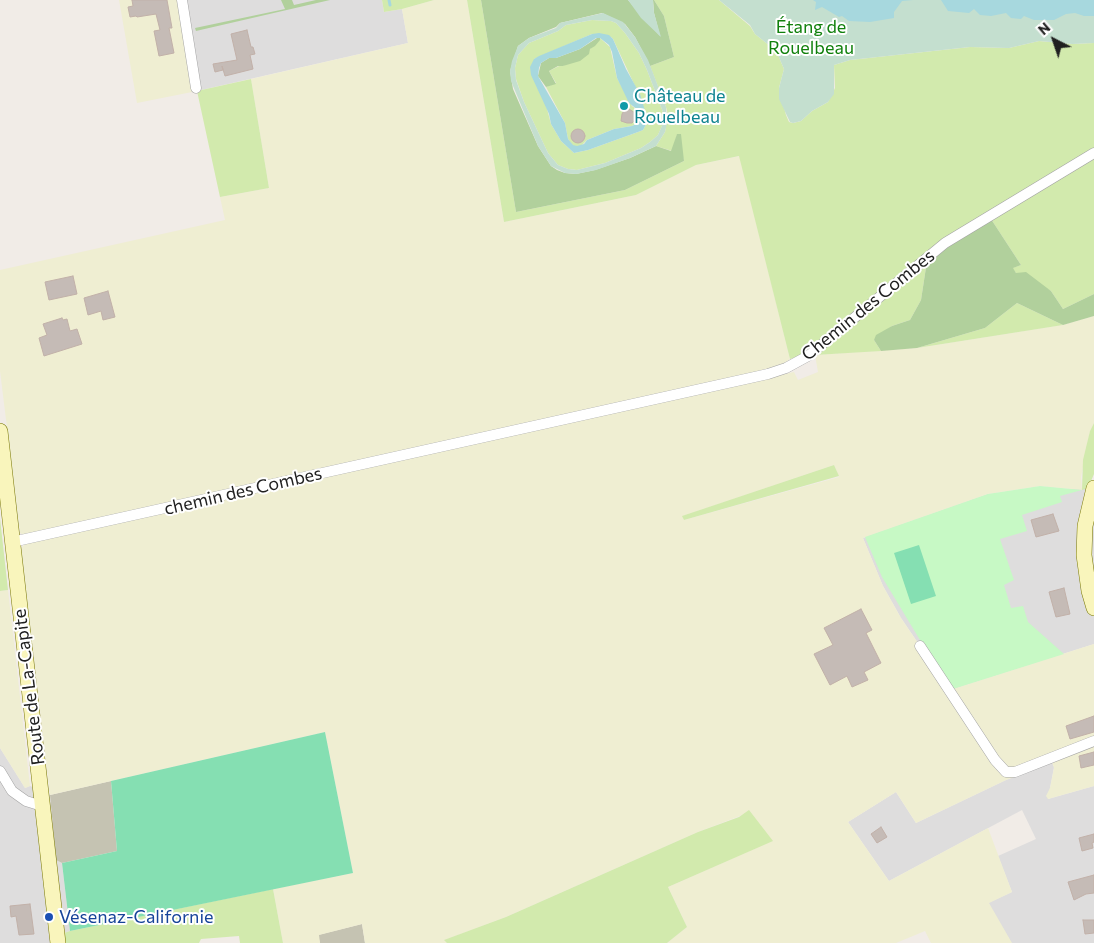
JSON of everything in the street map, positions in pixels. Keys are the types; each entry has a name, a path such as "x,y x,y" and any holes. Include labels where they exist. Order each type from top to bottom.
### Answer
{"street":[{"path":"182,0 196,88"},
{"name":"Chemin des Combes","path":"474,439 768,374 786,368 808,356 945,243 1094,153"},
{"name":"Route de La-Capite","path":"0,431 58,943"},
{"name":"chemin des Combes","path":"12,542 474,439"},
{"path":"1094,488 1085,526 1084,555 1094,608"},
{"path":"920,646 995,760 1006,772 1014,772 1094,741"},
{"path":"0,771 12,791 26,801 42,806"}],"shaded area":[{"path":"180,0 382,0 384,12 402,9 408,43 197,91"},
{"path":"1088,488 1094,506 1094,644 953,689 901,618 883,586 863,538 988,494"},
{"path":"0,748 25,788 30,786 50,795 56,860 62,863 70,931 64,933 65,943 0,943"},
{"path":"1052,762 1054,767 1048,799 1094,786 1094,943 1011,943 988,903 1012,892 998,856 1036,839 1022,810 889,881 848,822 896,792 916,823 1006,780"},
{"path":"111,781 117,851 62,863 56,860 50,795"},
{"path":"362,924 365,943 320,943 318,935"}],"green space":[{"path":"119,0 180,0 197,91 137,103"},
{"path":"281,0 292,0 294,5 316,0 330,0 196,31 195,28 285,9"},
{"path":"382,0 434,0 384,12"},
{"path":"434,0 467,0 504,222 636,195 696,165 740,156 790,359 783,364 755,372 36,533 24,535 20,533 0,371 0,270 225,220 220,197 269,188 251,79 408,43 402,9"},
{"path":"467,0 481,0 516,212 625,190 684,161 677,135 672,151 656,146 665,132 668,115 650,66 674,57 664,16 654,0 719,0 750,26 755,34 778,55 784,69 779,88 786,115 789,122 793,123 801,121 812,111 828,102 835,88 834,65 850,60 970,47 1009,48 1039,41 1072,44 1094,43 1094,148 940,242 803,355 790,359 739,156 696,165 636,195 504,222"},
{"path":"481,0 628,0 660,36 654,13 654,0 664,16 674,57 650,66 635,37 625,24 602,13 560,23 556,27 529,38 518,46 510,71 513,89 538,146 551,166 557,170 576,174 595,170 630,158 656,146 671,151 677,134 681,134 684,161 625,190 516,212"},
{"path":"628,0 653,0 654,13 661,37 641,18"},
{"name":"Étang de Rouelbeau","path":"719,0 1094,0 1094,43 1072,44 1039,41 1009,48 970,47 850,60 834,65 834,94 828,102 812,111 801,121 793,123 790,122 779,99 779,88 784,69 778,55 755,34 750,25"},
{"path":"603,13 623,22 635,37 648,60 666,107 667,123 665,132 656,146 596,170 576,174 565,173 551,166 538,146 511,81 510,71 518,46 529,38 556,28 560,23","holes":["592,20 616,23 625,33 639,53 663,112 664,121 658,135 641,148 605,163 577,170 568,169 558,165 548,153 524,102 516,80 515,68 518,55 529,43 558,31 566,25"]},
{"path":"592,20 616,23 639,53 663,112 664,121 658,135 641,148 605,163 577,170 558,165 548,153 524,102 516,79 515,68 518,55 529,43 558,31 566,25","holes":["592,34 611,37 635,86 648,121 643,130 588,150 574,153 561,141 551,124 534,59"]},
{"path":"600,38 610,47 617,78 632,106 638,110 640,118 632,126 614,129 587,140 581,146 573,146 568,139 565,123 546,87 556,83 549,71 563,66 590,49"},
{"path":"600,38 600,40 590,49 589,54 580,61 558,66 549,71 556,84 546,87 538,76 541,63 549,58 556,58 580,49"},
{"path":"251,79 269,188 220,197 197,91"},
{"path":"1094,157 1094,294 1063,309 1051,291 1016,273 1012,268 1021,265 991,219"},
{"path":"991,219 1021,265 1013,268 1016,273 1026,272 1051,291 1063,309 1094,294 1094,316 1063,325 1017,303 985,328 917,348 881,351 874,340 876,335 892,326 910,320 921,300 927,261 943,248"},
{"path":"927,261 921,300 910,320 892,326 874,340 881,351 815,355"},
{"path":"1017,303 1063,325 917,348 985,328"},
{"path":"1094,316 1094,423 1090,431 1081,477 1082,490 1040,486 988,494 863,538 883,586 901,618 953,689 1094,644 1094,786 1048,799 1046,796 1050,788 1054,768 1052,762 1006,780 916,823 896,792 848,822 889,881 988,828 1012,892 989,903 1012,943 931,943 925,931 896,943 667,943 687,927 668,887 772,841 745,814 698,832 506,917 445,940 447,943 365,943 362,924 319,935 320,943 283,943 273,889 353,873 325,732 50,795 21,548 25,544 794,372 798,380 818,372 815,355 917,348 1062,325","holes":["834,465 839,477 684,520 683,516"]},
{"path":"1094,423 1094,474 1088,488 1082,490 1083,460 1090,431"},
{"path":"834,465 839,476 684,520 682,516"},
{"path":"1040,486 1082,490 1060,496 1062,502 1022,515 1027,531 1000,539 1014,580 1004,585 1011,608 1023,606 1028,622 1064,654 953,689 923,645 882,577 865,537 988,494"},
{"path":"0,518 8,590 0,591"},
{"path":"919,545 936,596 911,604 894,553"},
{"path":"8,590 30,786 25,788 0,748 0,591"},
{"path":"325,732 353,873 70,931 62,863 117,851 111,781"},
{"path":"749,810 773,841 668,887 687,927 667,943 447,943 444,940 506,917 698,832 739,817"},
{"path":"273,889 283,943 240,943 239,936 201,939 199,943 65,943 64,933 70,931"}],"water":[{"path":"813,0 913,0 902,1 894,12 894,18 870,22 849,21 822,7 815,10 816,2"},
{"path":"941,0 1094,0 1094,16 1084,16 1075,13 1066,14 1054,20 1034,20 1024,16 1021,19 1011,18 1006,13 991,16 980,15 974,9 969,13 948,11"},
{"path":"592,34 609,35 613,39 626,69 640,94 648,121 643,130 588,150 574,153 561,141 551,124 549,114 531,75 530,67 534,59 539,56","holes":["596,38 600,38 609,45 617,78 629,103 638,110 639,118 636,124 632,126 614,129 577,146 573,145 568,139 565,123 538,76 539,68 541,63 549,58 556,58 580,49"]}],"building":[{"path":"132,0 167,0 172,28 169,28 174,53 159,56 154,31 160,30 156,14 130,17 128,7 133,6"},
{"path":"247,30 251,47 253,47 255,54 250,55 253,69 225,76 222,66 223,70 215,72 213,64 237,60 231,34"},
{"path":"626,107 635,113 636,119 632,123 621,121"},
{"path":"578,129 583,131 585,136 583,141 578,143 573,141 571,136 573,131"},
{"path":"73,276 77,294 49,300 45,282"},
{"path":"108,291 115,317 103,320 101,311 88,315 84,298"},
{"path":"62,318 63,320 67,319 70,331 77,329 82,344 44,356 39,338 47,335 43,324"},
{"path":"1053,514 1059,531 1036,537 1031,520"},
{"path":"1064,588 1070,614 1056,617 1049,592"},
{"path":"861,609 872,630 866,633 881,663 864,672 868,680 852,687 847,676 830,685 814,654 833,645 824,628"},
{"path":"1094,716 1094,732 1070,739 1066,726"},
{"path":"1094,752 1094,765 1081,768 1079,756"},
{"path":"881,827 887,837 877,843 871,834"},
{"path":"1094,834 1093,848 1082,851 1079,838"},
{"path":"1094,875 1094,893 1086,894 1074,900 1068,882"},
{"path":"30,904 34,934 19,935 16,916 11,917 10,906"},
{"path":"1083,920 1094,920 1094,933 1085,934"}],"waterway":[{"path":"389,0 390,5"}],"place":[{"name":"Château de Rouelbeau","path":"624,106"},
{"name":"Vésenaz-Californie","path":"49,917"}]}
